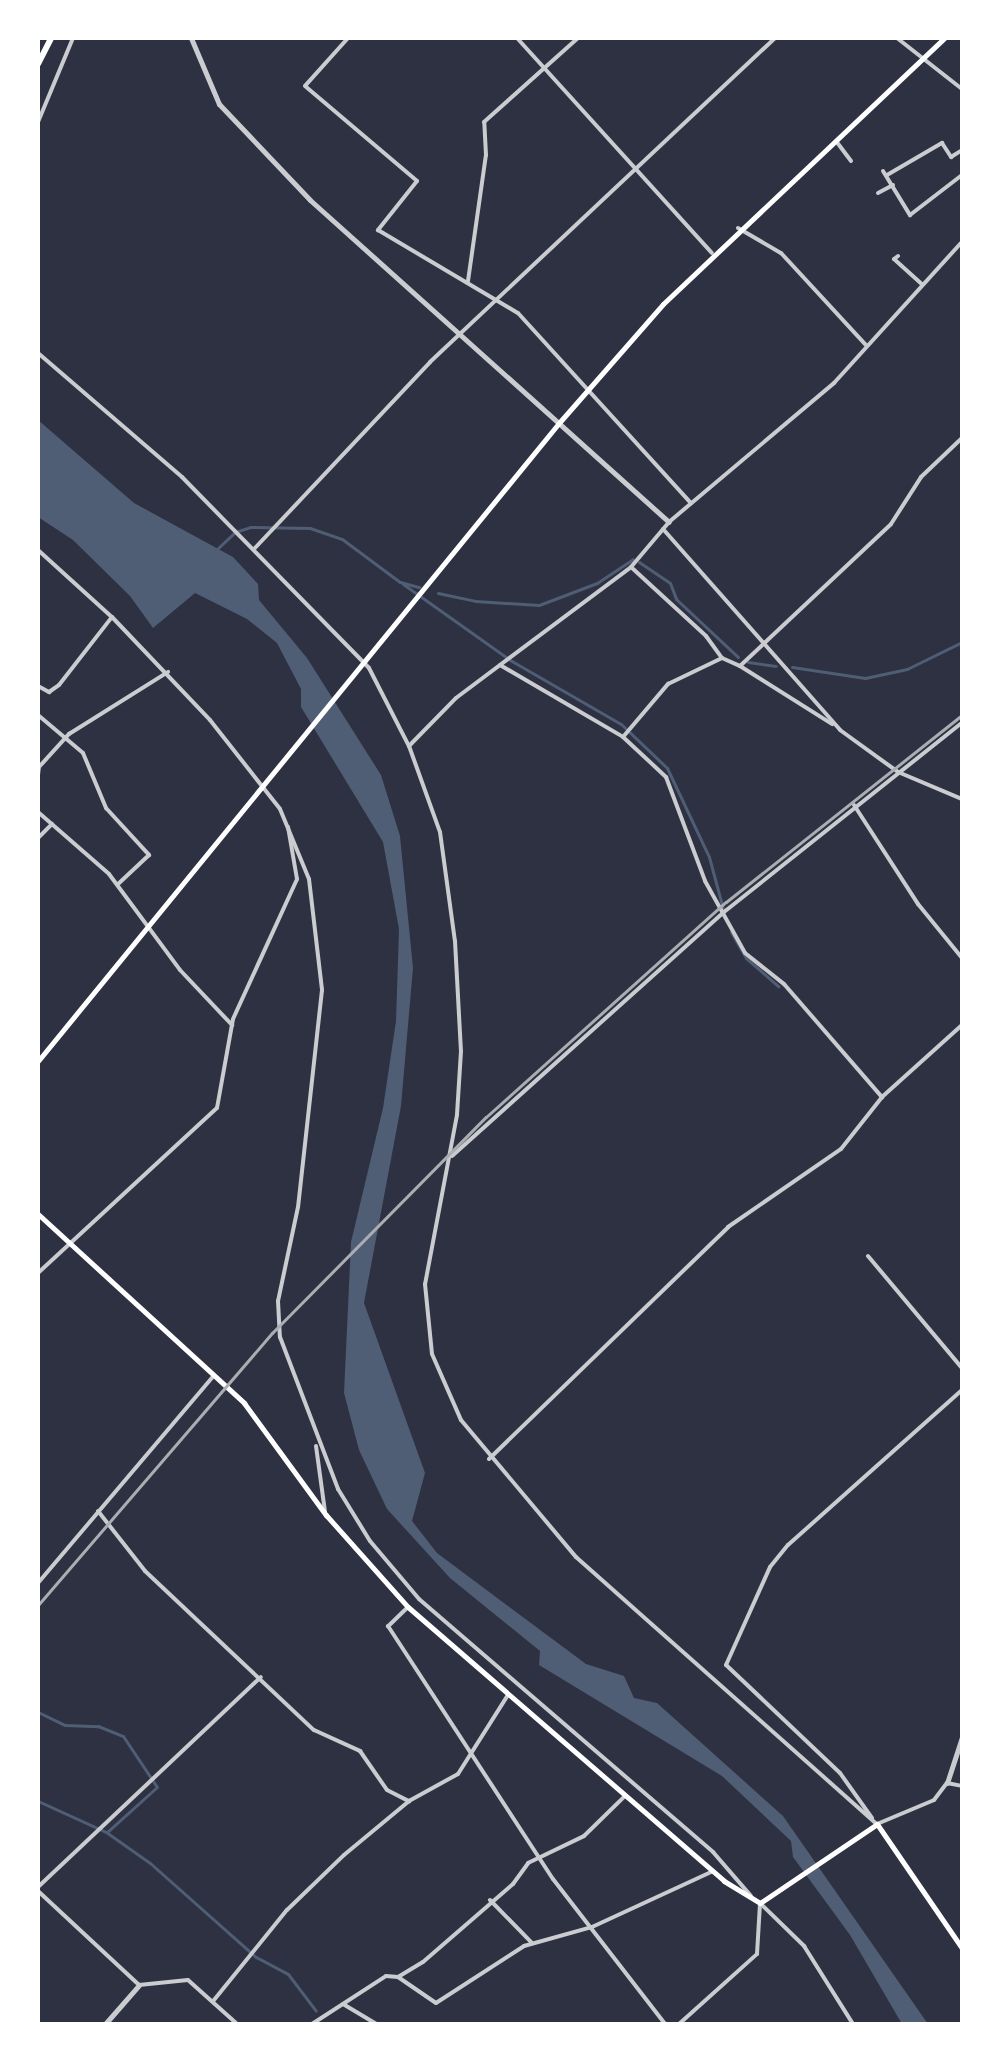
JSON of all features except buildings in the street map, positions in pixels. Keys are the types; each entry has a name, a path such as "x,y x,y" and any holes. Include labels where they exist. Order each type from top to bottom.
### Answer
{"highway":[{"path":"38,64 51,38"}],"main road":[{"path":"38,1061 150,930 590,387 712,253 944,38"},
{"path":"38,1214 68,1245 244,1403 326,1515 408,1607 713,1871 760,1903 877,1824 962,1948"}],"street":[{"path":"38,122 73,38"},
{"path":"191,38 219,104 310,200 669,522"},
{"path":"348,38 305,86 417,181 378,230 497,298 590,387 654,467 691,503"},
{"path":"517,38 712,253"},
{"path":"468,281 486,155 484,122 578,38"},
{"path":"255,548 277,520 459,334 633,169 729,87 775,38"},
{"path":"897,38 962,89"},
{"path":"834,139 851,161"},
{"path":"962,150 951,157 942,143 885,173 910,215 962,175"},
{"path":"878,193 893,185"},
{"path":"738,228 781,253 866,345"},
{"path":"409,746 456,698 631,567 669,522 809,406 962,242"},
{"path":"898,256 894,259 922,284"},
{"path":"38,353 255,548 363,665 409,746 440,832 451,905 461,1051 452,1156 430,1244 427,1326 443,1387 489,1459 605,1585 694,1658 877,1824"},
{"path":"740,666 763,639 891,524 921,477 962,438"},
{"path":"663,529 763,639 833,724"},
{"path":"38,550 168,672 265,787 288,825 312,892 322,990 298,1207 278,1301 279,1325 315,1439 326,1515"},
{"path":"631,567 706,636 722,658 833,724 898,772 962,799"},
{"path":"38,686 49,692 59,685 112,617"},
{"path":"623,737 668,684 722,658"},
{"path":"500,665 623,737 666,777 705,881 745,953 784,984 882,1097"},
{"path":"38,775 39,767 65,738 168,672"},
{"path":"38,715 83,753 106,808 149,855 118,884"},
{"path":"452,1156 724,912 854,805 962,723"},
{"path":"854,805 918,904 962,958"},
{"path":"38,812 118,884 150,930 233,1025"},
{"path":"38,838 52,824"},
{"path":"38,1273 217,1108 233,1025 297,879 288,825"},
{"path":"489,1459 728,1227 841,1149 882,1097 962,1025"},
{"path":"868,1256 962,1368"},
{"path":"38,1583 213,1377"},
{"path":"877,1824 840,1773 726,1665 770,1567 788,1545 962,1390"},
{"path":"315,1439 370,1541 419,1599 713,1852 752,1898"},
{"path":"98,1511 145,1571 314,1730 360,1751 387,1790 409,1801"},
{"path":"408,1607 388,1626 469,1756 538,1857 665,2024"},
{"path":"139,1985 38,1889 261,1677"},
{"path":"214,2000 287,1910 409,1801 458,1774 508,1695"},
{"path":"877,1824 934,1800 947,1783 962,1737"},
{"path":"947,1783 962,1786"},
{"path":"398,1977 423,1962 538,1857 584,1836 625,1796"},
{"path":"312,2024 386,1976 398,1977 436,2003 532,1943 592,1927 713,1871"},
{"path":"490,1900 532,1943"},
{"path":"679,2024 757,1954 760,1903"},
{"path":"760,1903 804,1946 853,2024"},
{"path":"105,2024 139,1985 188,1980 214,2000 237,2024"},
{"path":"343,2004 376,2024"}],"water":[{"path":"38,420 134,503 233,557 258,584 259,600 307,658 381,775 400,836 413,968 401,1106 364,1303 425,1473 412,1521 437,1553 586,1664 624,1676 634,1698 657,1703 783,1816 928,2024 902,2024 850,1935 793,1857 791,1841 722,1776 539,1665 540,1651 450,1578 387,1509 359,1450 344,1393 351,1242 383,1108 396,1021 399,929 383,842 301,707 301,689 277,643 247,619 195,593 153,628 130,596 73,540 38,517"}],"waterway":[{"path":"217,549 235,532 250,527 310,528 342,539 400,582 419,587"},
{"path":"438,593 475,601 539,605 597,583 633,559"},
{"path":"639,562 670,583 676,599 738,657"},
{"path":"403,584 510,660 621,724 667,768 709,857 723,909"},
{"path":"792,667 865,678 907,669 962,642"},
{"path":"748,662 776,666"},
{"path":"731,932 746,958 778,986"},
{"path":"38,1712 65,1725 98,1726 123,1736 157,1787 107,1832"},
{"path":"38,1801 106,1832 150,1863 256,1957 288,1974 316,2011"}],"railway":[{"path":"38,1605 272,1333 486,1117 726,902 962,715"}]}
